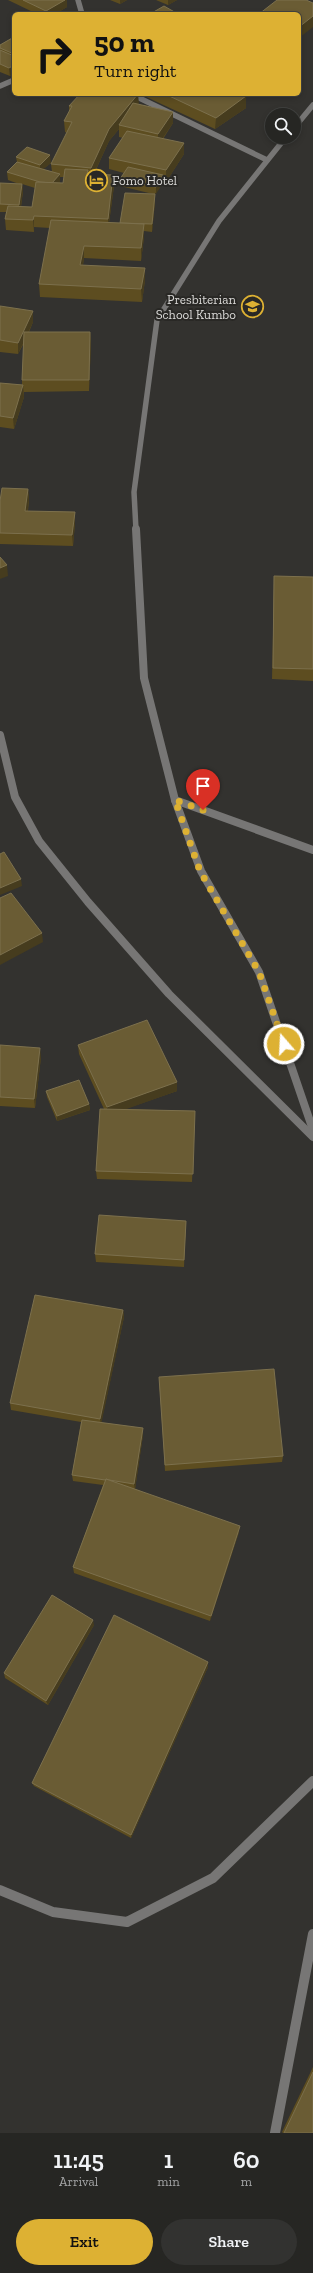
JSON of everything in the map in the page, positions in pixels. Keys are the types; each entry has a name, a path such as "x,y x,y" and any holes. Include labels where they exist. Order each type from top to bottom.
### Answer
{"street":[{"path":"78,0 81,12"},
{"path":"0,86 12,81"},
{"path":"135,96 267,160"},
{"path":"301,120 313,105"},
{"path":"280,144 219,221 158,320 134,492 144,678 175,800 200,871 259,972 313,1130"},
{"path":"0,735 15,797 39,840 88,902 168,994 313,1137"},
{"path":"175,800 313,850"},
{"path":"0,1890 53,1912 127,1922 213,1878 313,1781"},
{"path":"275,2133 313,1934"}],"building":[{"path":"23,0 65,0 46,11"},
{"path":"277,0 306,0 313,3 313,16 301,25 301,12 262,12"},
{"path":"164,6 174,12 154,12"},
{"path":"12,38 12,53 0,48 0,45"},
{"path":"0,50 12,55 12,66 9,68 0,64"},
{"path":"78,96 136,96 109,129 91,168 51,164 72,122 64,121 72,106 69,106"},
{"path":"169,96 246,96 216,118"},
{"path":"133,103 173,112 158,134 119,125"},
{"path":"127,131 184,143 166,170 109,158"},
{"path":"27,147 50,155 40,165 16,157"},
{"path":"17,162 60,174 52,183 40,182 7,172"},
{"path":"128,167 163,175 156,187 120,179"},
{"path":"65,169 88,170 87,174 113,175 108,219 34,216 33,220 5,219 8,206 32,207 36,182 63,183"},
{"path":"0,183 22,184 19,205 0,204"},
{"path":"125,193 155,194 152,224 120,223"},
{"path":"51,220 144,224 141,248 84,246 80,265 145,268 141,289 39,284"},
{"path":"0,306 33,311 18,343 0,340"},
{"path":"24,332 90,332 89,380 22,380"},
{"path":"0,383 23,385 13,418 0,416"},
{"path":"2,488 28,489 25,511 75,512 72,535 0,533 0,501"},
{"path":"0,557 7,565 0,568"},
{"path":"274,576 313,577 313,669 273,668"},
{"path":"4,852 21,879 0,888 0,854"},
{"path":"11,893 42,933 0,955 0,898"},
{"path":"147,1020 177,1082 107,1107 78,1045"},
{"path":"0,1045 40,1048 34,1099 0,1097"},
{"path":"79,1080 89,1104 57,1116 46,1091"},
{"path":"100,1109 195,1111 193,1174 96,1171"},
{"path":"99,1215 186,1221 184,1260 95,1254"},
{"path":"35,1295 123,1310 100,1419 10,1403"},
{"path":"274,1369 283,1456 165,1465 159,1377"},
{"path":"82,1420 143,1428 134,1484 72,1475"},
{"path":"106,1479 240,1526 211,1616 73,1567"},
{"path":"52,1595 93,1620 46,1701 4,1673"},
{"path":"114,1615 208,1662 131,1835 32,1783"},
{"path":"313,2072 313,2133 284,2133"}],"place":[{"name":"Fomo Hotel","path":"97,180"},
{"name":"Presbiterian School Kumbo","path":"252,306"}],"route":[{"path":"203,810 175,800 200,871 259,972 284,1044"}]}
